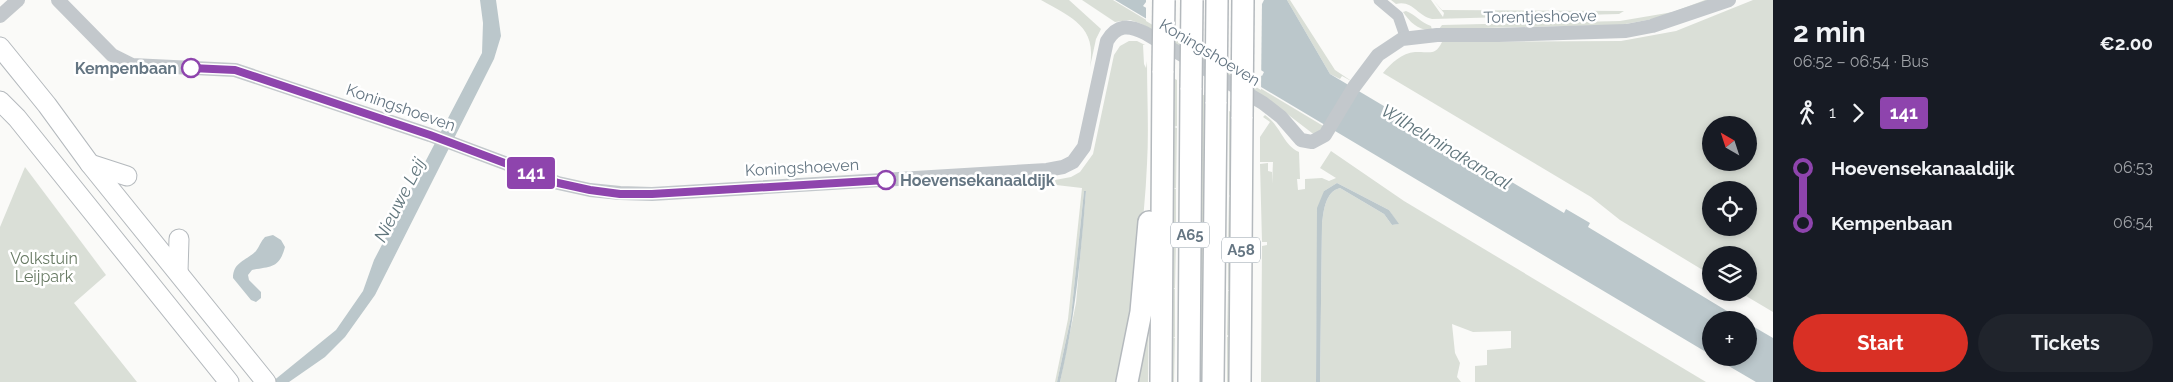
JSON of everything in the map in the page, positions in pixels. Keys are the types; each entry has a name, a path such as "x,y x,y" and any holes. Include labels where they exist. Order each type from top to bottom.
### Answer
{"highway":[{"path":"1161,382 1164,0"},
{"name":"A65","path":"1189,382 1192,0"},
{"name":"A65","path":"1214,382 1217,0"},
{"name":"A58","path":"1240,382 1243,0"},
{"path":"0,47 47,105 90,164 266,382"},
{"path":"0,101 17,118 223,375"},
{"path":"90,164 127,176"},
{"path":"1127,382 1141,312 1150,213 1163,166"},
{"path":"178,272 179,239"},
{"path":"127,256 132,279"},
{"path":"194,358 223,375"}],"street":[{"path":"0,16 18,0"},
{"name":"Koningshoeven","path":"58,0 112,55 132,66 235,70 430,135 558,183 620,194 652,194 1047,170 1063,167 1072,162 1084,147 1107,41 1112,32 1123,26 1140,30 1263,104 1281,116 1302,140 1316,142 1330,128 1354,87 1378,55 1396,42 1406,39"},
{"path":"1379,0 1398,16 1406,39"},
{"name":"Torentjeshoeve","path":"1406,39 1437,35 1626,31 1652,26 1729,0"}],"green space":[{"path":"1041,0 1069,0 1101,29 1096,39 1090,67 1090,42 1086,33 1072,18"},
{"path":"1082,0 1113,0 1325,127 1314,134 1312,133 1282,110 1142,24 1130,20 1115,22"},
{"path":"1287,0 1290,0 1335,70 1353,82 1342,76 1340,79 1330,74"},
{"path":"1391,0 1431,0 1443,17 1444,13 1433,0 1442,10 1624,11 1619,14 1432,19 1422,15 1407,4 1396,4"},
{"path":"1709,0 1658,18 1620,25 1439,29 1442,25 1620,21 1673,12"},
{"path":"1753,0 1773,0 1773,312 1754,301 1757,301 1757,246 1702,246 1702,270 1620,220 1591,197 1383,73 1401,56 1415,52 1437,50 1442,42 1621,41 1676,31"},
{"path":"1406,11 1431,26 1432,30 1423,29 1415,25 1403,12"},
{"path":"1129,41 1137,41 1145,45 1143,45 1146,68 1147,61 1148,151 1140,246 1118,382 1060,382 1076,303 1086,191 1084,191 1071,317 1057,382 1055,382 1068,319 1082,188 1056,185 1055,180 1071,177 1080,172 1093,154 1114,55 1120,46"},
{"path":"1173,78 1177,80 1177,126 1174,127 1177,128 1176,188 1173,189 1176,189 1176,242 1173,242 1176,243 1175,288 1173,289 1175,289 1175,337 1173,337 1175,338 1174,382 1169,382"},
{"path":"1201,94 1206,96 1205,382 1197,382"},
{"path":"1229,111 1233,113 1233,382 1227,382 1228,291 1230,291 1228,290 1228,243 1230,242 1228,242 1229,197 1231,196 1229,195"},
{"path":"1265,115 1275,124 1289,145 1299,152 1300,179 1297,179 1298,190 1305,189 1305,179 1322,178 1329,181 1336,178 1320,168 1331,151 1404,201 1706,382 1475,382 1475,366 1487,365 1487,350 1511,348 1511,331 1473,332 1452,324 1455,353 1460,363 1457,377 1461,382 1320,382 1322,223 1328,197 1340,188 1384,214 1392,225 1398,224 1389,210 1337,183 1324,191 1317,297 1316,382 1261,382 1262,246 1267,245 1267,242 1262,242 1260,164 1268,163 1268,171 1272,172 1272,184 1273,162 1260,162 1260,137 1270,122 1263,117"},
{"name":"Volkstuin Leijpark","path":"25,167 106,275 74,303 137,382 0,382 0,227"},
{"path":"1149,297 1148,382 1131,382"}],"water":[{"path":"480,0 496,0 501,36 494,59 375,295 345,337 325,357 289,382 272,382 336,330 363,291 374,260 482,53 483,23"},
{"name":"Wilhelminakanaal","path":"1115,0 1255,0 1262,4 1264,0 1287,0 1330,74 1564,213 1566,209 1590,223 1588,227 1702,296 1702,301 1711,301 1727,311 1702,311 1702,350","holes":["1146,2 1264,72 1262,76 1143,6"]},
{"path":"1337,183 1389,210 1399,224 1392,225 1384,214 1340,188 1328,197 1322,223 1320,382 1316,382 1317,208 1324,191"},
{"path":"1084,191 1086,191 1074,311 1060,382 1057,382 1071,317"},
{"path":"273,235 281,240 285,247 277,263 269,267 252,270 248,275 249,280 261,292 261,298 256,302 251,300 233,278 235,268 256,251 265,237"},
{"path":"1757,329 1773,338 1773,382 1756,382 1729,366 1757,366"}],"pier":[{"path":"1146,0 1262,0 1261,90 1146,21"}],"bus line":[{"name":"141","path":"191,68 235,70 430,135 558,183 590,190 620,194 652,194 886,180"}],"place":[{"name":"Kempenbaan","path":"191,68"},
{"name":"Hoevensekanaaldijk","path":"886,180"}],"water label":[{"name":"Nieuwe Leij","path":"400,200"}]}
